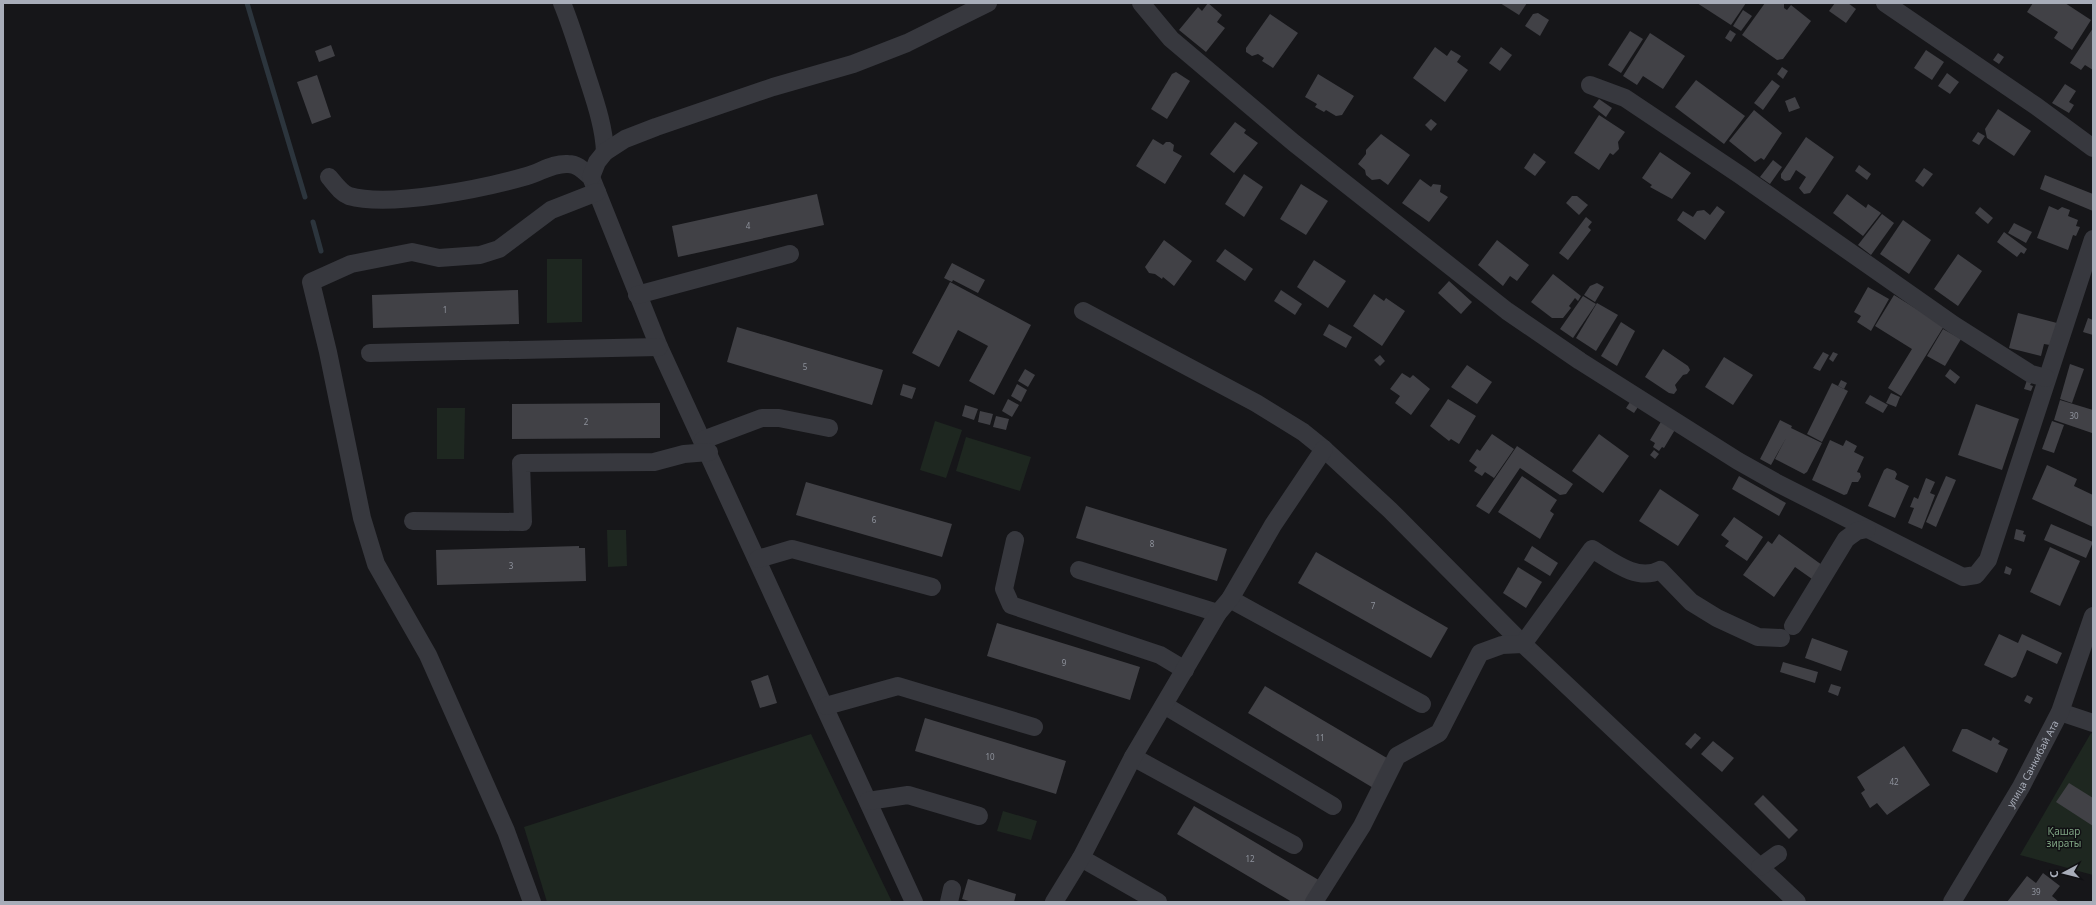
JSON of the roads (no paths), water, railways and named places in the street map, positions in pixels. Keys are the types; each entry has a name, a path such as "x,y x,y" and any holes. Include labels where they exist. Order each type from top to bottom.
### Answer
{"street":[{"path":"562,3 605,136 605,152"},
{"path":"594,184 597,162 605,152 625,140 656,126 773,87 854,64 907,43 988,3"},
{"path":"1141,3 1171,39 1300,148 1507,311 1580,361 1700,438 1777,483 1957,576 1963,577 1976,575 1988,560 2046,378 2093,239"},
{"path":"1885,3 2036,106 2093,148"},
{"path":"1590,84 1625,98 1740,175 1954,325 2031,374 2046,378"},
{"path":"329,177 341,191 348,196 398,200 489,186 529,176 554,165 569,164 580,168 594,184 659,347 826,706 914,902"},
{"path":"532,902 506,831 428,655 376,564 362,518 328,352 311,282 351,264 412,252 439,258 480,256 499,249 551,210 594,184"},
{"path":"637,295 790,254"},
{"path":"1083,311 1256,403 1303,432 1324,449 1401,521 1523,644 1797,902"},
{"path":"370,353 659,347"},
{"path":"413,521 523,522 521,463 654,462 706,446 762,418 779,418 829,428"},
{"path":"1054,902 1081,858 1133,756 1218,613 1230,599 1274,525 1324,449"},
{"path":"1523,644 1592,549 1640,575 1651,575 1660,570 1691,602 1742,630 1758,637 1787,632 1846,538 1857,531 1867,529"},
{"path":"1014,540 1004,589 1011,605 1160,655 1185,670"},
{"path":"758,559 792,549 932,587"},
{"path":"1079,570 1218,613"},
{"path":"1230,599 1422,704"},
{"name":"улица Санкибай Ата","path":"1952,902 2021,787 2060,712 2093,616"},
{"path":"1314,902 1362,826 1397,756 1439,733 1480,653 1502,645 1523,644"},
{"path":"826,706 898,686 1034,727"},
{"path":"1164,705 1333,806"},
{"path":"2060,712 2093,723"},
{"path":"1133,756 1294,845"},
{"path":"868,801 908,795 979,816"},
{"path":"1760,867 1778,854"},
{"path":"1081,858 1158,902"}],"waterway":[{"path":"247,3 305,197"},
{"path":"313,222 321,251"}],"park label":[{"name":"Қашар зираты","path":"2064,836"}]}
